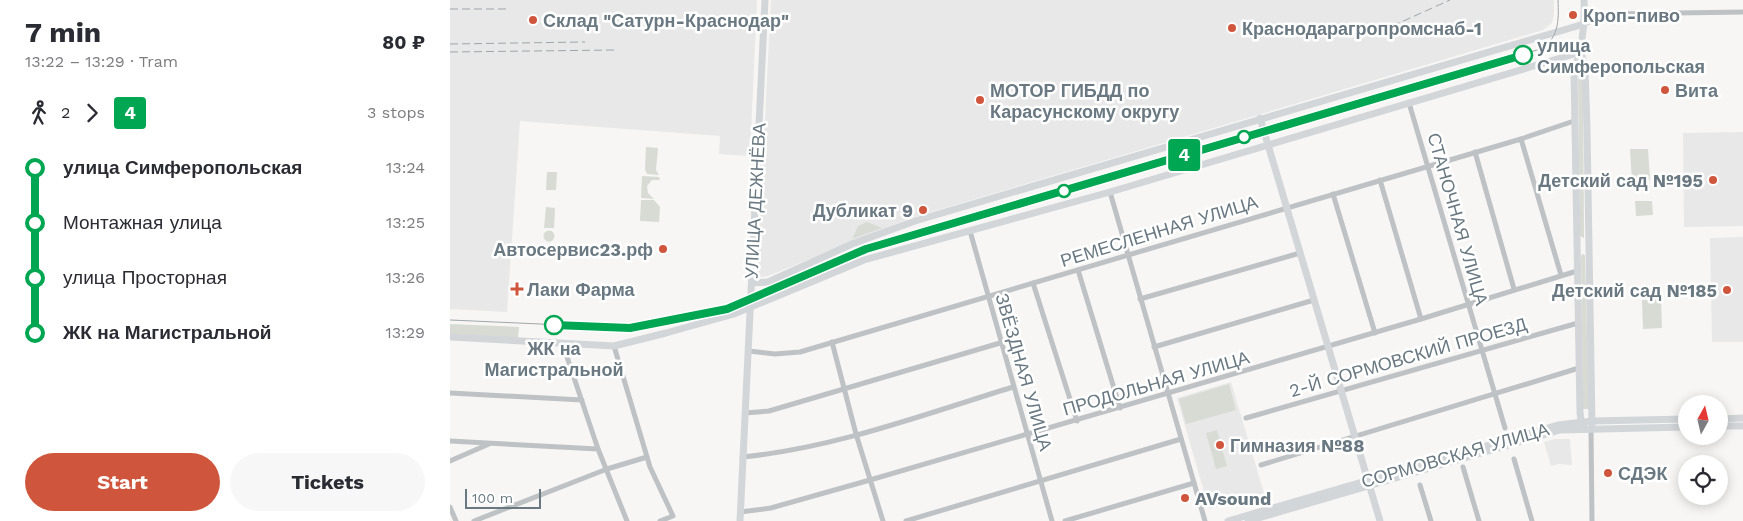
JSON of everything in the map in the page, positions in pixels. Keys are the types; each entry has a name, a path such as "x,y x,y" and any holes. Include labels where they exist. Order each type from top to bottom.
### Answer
{"street":[{"name":"УЛИЦА ДЕЖНЁВА","path":"740,521 765,0"},
{"path":"1580,421 1574,70 1581,52 1584,0"},
{"path":"752,283 768,282 852,244 915,221 1584,24 1611,14 1743,12"},
{"path":"450,337 563,345 614,346 713,321 864,260 1110,192 1581,52"},
{"path":"1581,52 1585,69 1592,424 1592,521"},
{"name":"СТАНОЧНАЯ УЛИЦА","path":"1409,103 1505,428"},
{"path":"1260,118 1380,521"},
{"name":"РЕМЕСЛЕННАЯ УЛИЦА","path":"749,351 787,354 832,342 1520,139 1574,121"},
{"path":"1520,139 1561,275"},
{"path":"1475,152 1514,289"},
{"path":"1380,180 1421,320"},
{"path":"1110,192 1205,521"},
{"path":"1333,194 1375,333"},
{"name":"ЗВЁЗДНАЯ УЛИЦА","path":"970,231 1000,343 1042,480 1052,521"},
{"path":"1577,248 1589,248"},
{"path":"1140,299 1300,253"},
{"path":"1078,270 1120,408"},
{"name":"ПРОДОЛЬНАЯ УЛИЦА","path":"740,512 771,508 1120,408 1421,320 1577,270"},
{"path":"1033,283 1077,420"},
{"path":"1154,348 1314,300"},
{"name":"2-Й СОРМОВСКИЙ ПРОЕЗД","path":"1246,418 1578,323"},
{"path":"832,342 856,434 883,521"},
{"path":"745,413 769,411 1000,343"},
{"path":"563,345 598,449 627,521"},
{"path":"614,346 647,457 672,516 660,521"},
{"path":"1260,465 1355,438 1579,368"},
{"path":"742,457 784,453 856,434 1013,387"},
{"path":"450,393 582,400"},
{"path":"1728,419 1743,418"},
{"name":"СОРМОВСКАЯ УЛИЦА","path":"1228,521 1560,430 1592,424 1678,419"},
{"name":"СОРМОВСКАЯ УЛИЦА","path":"1248,521 1558,425 1580,421 1592,424 1678,427"},
{"path":"1728,426 1743,426"},
{"path":"906,521 1181,439"},
{"path":"450,441 598,449"},
{"path":"450,461 491,443"},
{"path":"474,521 606,469 647,457"},
{"path":"1514,459 1532,521"},
{"path":"1463,467 1479,521"},
{"path":"1065,521 1194,483"},
{"path":"1420,485 1431,521"},
{"path":"450,507 456,521"}],"shaded area":[{"path":"450,0 757,0 750,156 719,154 720,136 520,121 507,312 450,309"},
{"path":"771,0 1554,0 1554,14 1552,23 1543,30 908,219 768,276 757,278"},
{"path":"1580,74 1583,76 1584,238 1580,236 1578,76"},
{"name":"Детский сад №195","path":"1743,132 1743,226 1684,227 1683,133"},
{"path":"646,147 658,148 656,170 659,175 647,174 645,169"},
{"path":"1630,149 1648,149 1650,180 1632,181"},
{"path":"547,172 557,172 556,190 546,190"},
{"path":"642,176 659,177 660,180 652,180 647,186 648,193 654,199 641,198"},
{"path":"641,200 654,200 660,207 659,222 640,221"},
{"path":"1635,201 1652,201 1653,215 1636,216"},
{"path":"546,207 555,208 554,228 544,228"},
{"path":"867,222 882,228 852,239 858,226"},
{"path":"549,230 555,236 549,242 543,236"},
{"name":"Детский сад №185","path":"1743,237 1743,342 1712,342 1710,238"},
{"path":"1582,254 1585,255 1589,409 1583,409"},
{"path":"1661,299 1662,328 1643,329 1642,300"},
{"path":"450,324 519,327 518,338 450,334"},
{"name":"Гимназия №88","path":"1231,382 1264,493 1209,509 1177,398"},
{"path":"1229,384 1236,410 1186,424 1179,399"},
{"path":"1217,430 1227,466 1216,469 1206,433"},
{"path":"1555,439 1570,439 1572,465 1559,464 1551,466 1544,442"}],"tram line":[{"path":"450,320 630,328 727,309 867,249 1537,50 1554,36 1558,23 1558,0"},
{"name":"4","path":"554,325 630,328 727,309 866,249 1523,55"}],"railway":[{"path":"1320,33 1399,23 1450,0"},
{"path":"450,9 507,9"},
{"path":"450,44 585,42"},
{"path":"450,52 615,50"}],"place":[{"name":"Кроп-пиво","path":"1573,15"},
{"name":"Склад \"Сатурн-Краснодар\"","path":"533,20"},
{"name":"Краснодарагропромснаб-1","path":"1232,28"},
{"name":"улица Симферопольская","path":"1523,55"},
{"name":"Вита","path":"1665,90"},
{"name":"МОТОР ГИБДД по Карасунскому округу","path":"980,100"},
{"name":"Детский сад №195","path":"1713,180"},
{"name":"Дубликат 9","path":"923,210"},
{"name":"Автосервис23.рф","path":"663,249"},
{"name":"Лаки Фарма","path":"517,289"},
{"name":"Детский сад №185","path":"1727,290"},
{"name":"ЖК на Магистральной","path":"554,325"},
{"name":"Гимназия №88","path":"1220,445"},
{"name":"СДЭК","path":"1608,473"},
{"name":"AVsound","path":"1185,498"}]}
